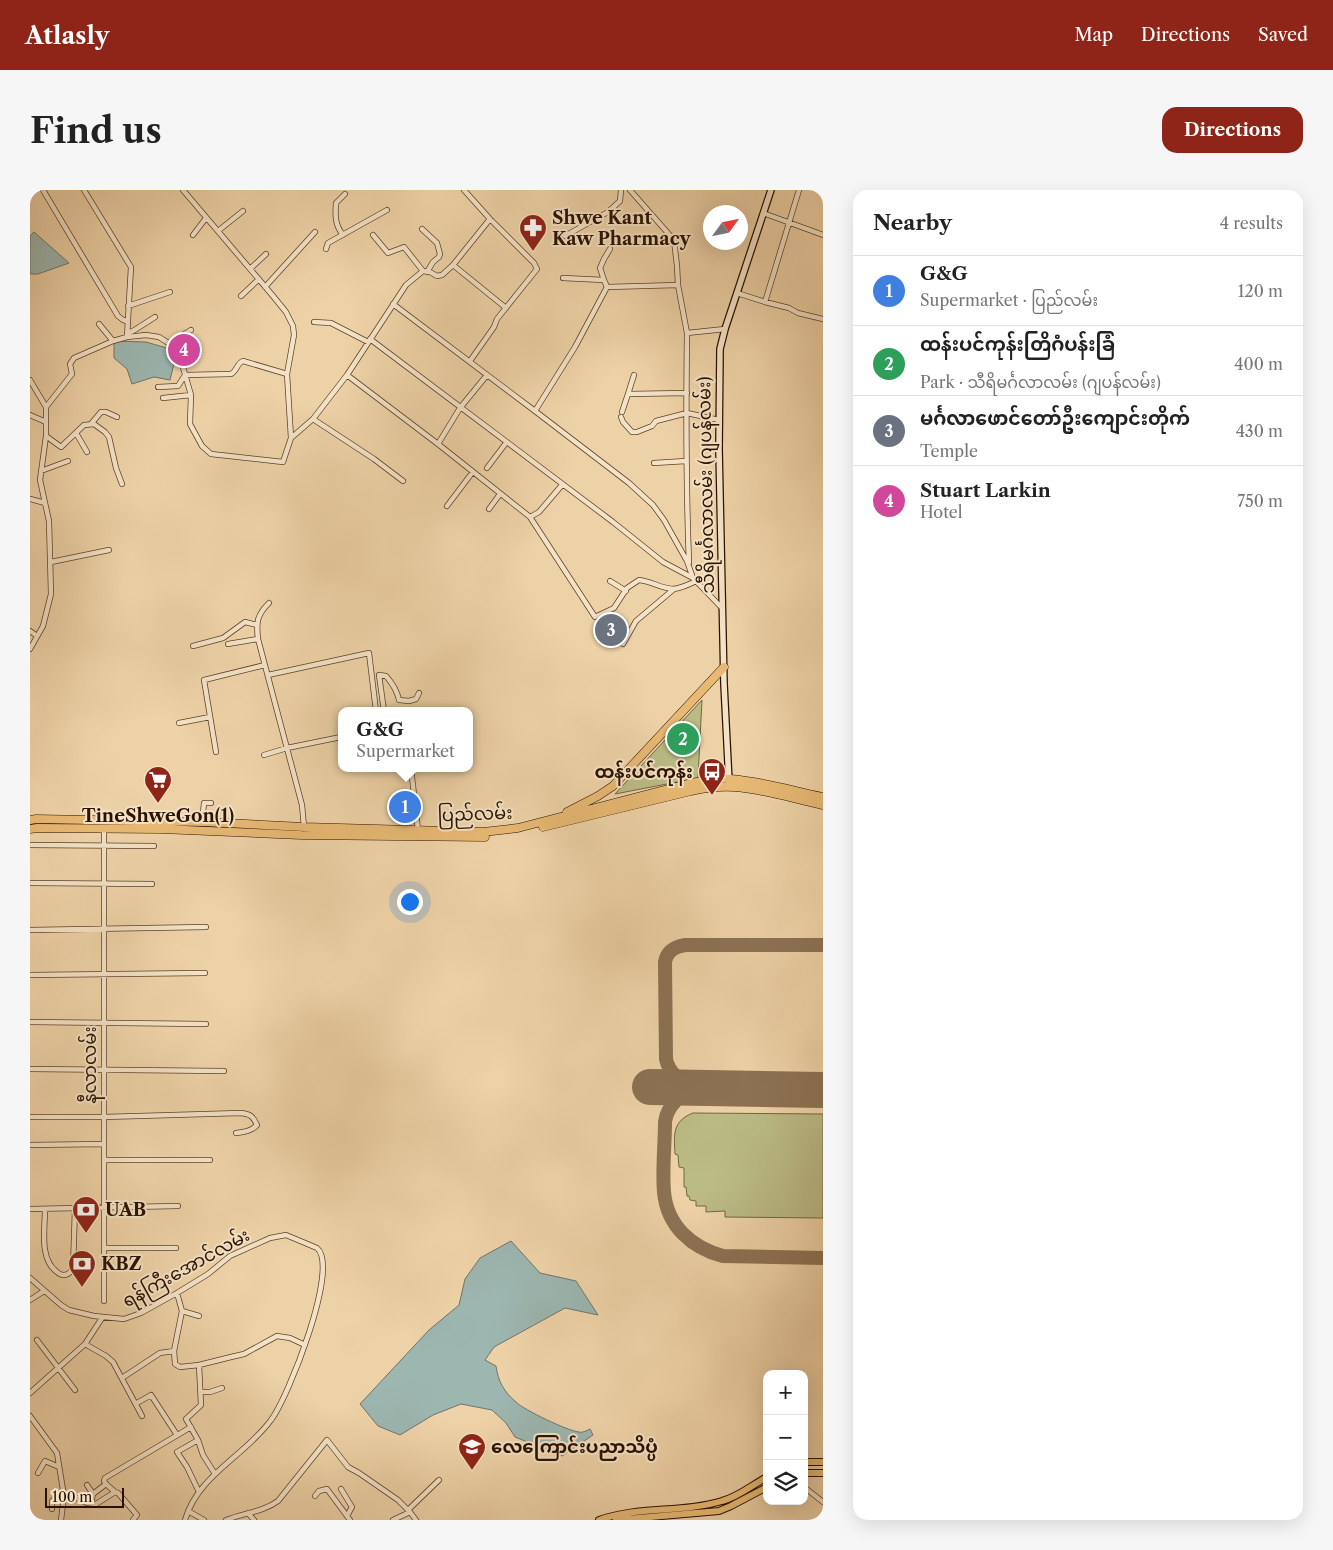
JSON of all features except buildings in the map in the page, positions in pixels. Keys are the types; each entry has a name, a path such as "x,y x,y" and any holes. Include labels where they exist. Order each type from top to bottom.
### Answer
{"highway":[{"path":"551,820 598,796 612,786 724,667"},
{"name":"ပြည်လမ်း","path":"30,820 202,822 304,827 498,832 691,783 749,781 823,797"},
{"name":"ပြည်လမ်း","path":"32,828 483,838 519,833 729,783 823,805"}],"main road":[{"path":"808,1462 823,1462"},
{"path":"808,1473 823,1473"},
{"path":"599,1520 618,1515 714,1504 733,1497 763,1479"},
{"path":"616,1520 719,1510 732,1506 763,1489"}],"street":[{"path":"43,190 118,316 127,321"},
{"path":"84,190 131,267 127,335"},
{"path":"183,190 286,312 293,326 294,335 287,374 292,438"},
{"path":"464,190 534,263 537,269 497,319 494,327 470,362"},
{"path":"565,236 608,212 620,201 621,190"},
{"path":"630,190 674,240 678,285 687,333 686,461 690,567"},
{"name":"သီရိမင်္ဂလာလမ်း (ဂျပန်လမ်း)","path":"729,783 722,608 719,420 720,349 770,190"},
{"path":"765,302 799,190"},
{"path":"343,235 338,228 335,215 336,203 345,194"},
{"path":"326,249 328,243 387,210"},
{"path":"218,231 243,211"},
{"path":"763,213 823,235"},
{"path":"193,235 206,218"},
{"path":"373,235 388,253 404,247 425,271 437,276 442,275 453,265 490,219"},
{"path":"127,335 159,337 170,343 177,350 191,395 190,424 202,446 212,454 282,462 292,438 313,419 347,375 406,285 440,257 437,243 422,229"},
{"path":"265,287 315,232"},
{"path":"607,287 600,268 610,249"},
{"path":"250,269 266,254"},
{"path":"453,265 506,308"},
{"path":"563,278 604,280"},
{"path":"241,296 258,279"},
{"path":"607,287 678,285"},
{"path":"535,411 575,347 607,287"},
{"path":"128,306 170,292"},
{"path":"737,293 823,319"},
{"path":"393,304 630,483 653,505 668,527 695,580"},
{"path":"46,408 69,380 72,374 70,364 74,358 127,335 155,317"},
{"path":"314,322 331,323 369,341 613,522 663,562 695,580 722,608"},
{"path":"99,324 113,341"},
{"path":"687,333 725,329"},
{"path":"170,343 191,330"},
{"path":"185,375 231,374 235,372 240,362 243,361 287,374"},
{"path":"158,387 178,386 185,375"},
{"path":"347,375 530,517 596,617 614,608 626,591 639,580 646,580 674,589"},
{"path":"438,444 460,408 487,375"},
{"path":"634,375 621,415 623,422 632,432 652,426 656,421 687,412 719,420"},
{"path":"30,380 46,408 46,436 40,480 49,521 51,594 43,626 30,649"},
{"path":"628,394 687,393"},
{"path":"163,398 191,395"},
{"path":"91,424 101,412 106,412 117,418"},
{"path":"30,415 46,422"},
{"path":"313,419 374,459 403,481"},
{"path":"46,436 61,447 84,425 94,424 105,432 109,438 122,484"},
{"path":"76,433 87,452"},
{"path":"487,468 506,443"},
{"path":"42,471 68,461"},
{"path":"654,463 686,461"},
{"path":"447,506 472,472"},
{"path":"530,517 539,512 562,485"},
{"path":"489,508 500,494"},
{"path":"30,499 45,503"},
{"path":"50,562 109,550"},
{"path":"624,644 636,621 674,589 695,580"},
{"path":"610,581 626,591"},
{"path":"269,603 261,611 257,625 258,639 302,805 304,827"},
{"path":"193,646 223,638 245,622 257,625"},
{"path":"30,631 37,636"},
{"path":"228,644 258,639"},
{"path":"268,675 369,653 376,707"},
{"path":"216,752 204,680 265,665"},
{"path":"384,707 380,675 386,676 394,686 399,700 416,700 419,693"},
{"path":"179,723 210,717"},
{"path":"264,755 287,748 338,738"},
{"path":"411,772 418,830"},
{"path":"202,822 204,803 211,803"},
{"name":"နီလာလမ်း","path":"104,829 104,1301"},
{"path":"30,845 154,846"},
{"path":"30,883 152,884"},
{"path":"30,930 206,927"},
{"path":"30,975 205,973"},
{"path":"30,1022 206,1024"},
{"path":"30,1068 224,1071"},
{"path":"30,1117 241,1113 249,1114 254,1118 256,1127 252,1130 236,1133"},
{"path":"30,1144 104,1144"},
{"path":"104,1160 210,1160"},
{"path":"30,1209 178,1206"},
{"path":"45,1209 46,1258 53,1269 64,1275 73,1268 75,1208"},
{"name":"ရန်ကြီးအောင်လမ်း","path":"30,1278 61,1305 70,1310 102,1318 124,1319 132,1317 177,1293 208,1274 230,1256 270,1238 286,1235 321,1251 323,1256 322,1276 315,1314 306,1345 273,1418 252,1442 204,1484 188,1511 185,1520"},
{"path":"104,1248 176,1248"},
{"path":"30,1300 44,1290"},
{"path":"177,1293 182,1311 174,1360 180,1367 199,1365 244,1354 275,1337 290,1338 306,1345"},
{"path":"182,1311 199,1316"},
{"path":"30,1393 85,1344 102,1318"},
{"path":"37,1340 75,1390"},
{"path":"85,1344 113,1362 142,1416"},
{"path":"122,1378 160,1353 174,1351"},
{"path":"199,1365 201,1405 186,1418 198,1440 203,1455 215,1474"},
{"path":"201,1392 210,1392 222,1388"},
{"path":"136,1403 151,1395 177,1435"},
{"path":"30,1416 57,1453 63,1498 61,1520"},
{"path":"133,1520 137,1515 104,1480 191,1427"},
{"path":"198,1440 178,1452 199,1492"},
{"path":"226,1520 248,1514 278,1501 327,1440 348,1467 398,1500 416,1520"},
{"path":"38,1473 45,1461 59,1467"},
{"path":"393,1520 409,1511 439,1480"},
{"path":"91,1504 94,1494 106,1484"},
{"path":"87,1485 94,1494"},
{"path":"315,1496 319,1491 327,1489 348,1518"},
{"path":"341,1489 352,1506 348,1518"},
{"path":"808,1490 823,1502"},
{"path":"52,1509 52,1501 54,1499 76,1498 96,1504 116,1492"},
{"path":"188,1511 204,1520"},
{"path":"248,1514 254,1520"}],"green space":[{"path":"702,700 698,778 615,794"},
{"path":"693,1113 823,1114 823,1218 725,1217 725,1211 706,1212 706,1206 696,1206 696,1201 690,1200 689,1196 687,1196 686,1187 684,1187 684,1168 679,1167 678,1155 675,1154 675,1135 678,1124 686,1116"}],"water":[{"path":"34,232 69,263 38,274 30,274 30,236"},
{"path":"114,341 146,342 177,351 170,380 154,377 132,384 127,369 114,358"},
{"path":"511,1241 540,1273 576,1281 598,1315 565,1308 494,1347 485,1360 496,1366 502,1386 521,1406 546,1420 573,1431 581,1432 590,1429 593,1435 562,1456 515,1437 506,1423 492,1410 461,1404 433,1415 400,1435 378,1426 360,1404 429,1330 459,1305 465,1279 480,1258"}],"taxiway":[{"path":"696,1088 677,1077 670,1069 666,1059 665,962 669,952 674,948 685,945 823,945"},
{"path":"696,1088 685,1093 676,1101 666,1116 665,1122 664,1192 666,1204 676,1225 683,1234 701,1247 723,1256 823,1258"}],"runway":[{"path":"650,1087 823,1090"}],"place":[{"name":"Shwe Kant Kaw Pharmacy","path":"533,252"},
{"name":"Stuart Larkin","path":"184,350"},
{"name":"မင်္ဂလာဖောင်တော်ဦးကျောင်းတိုက်","path":"611,630"},
{"name":"ထန်းပင်ကုန်းတြိဂံပန်းခြံ","path":"683,739"},
{"name":"ထန်းပင်ကုန်း","path":"712,796"},
{"name":"TineShweGon(1)","path":"158,804"},
{"name":"G&G","path":"405,807"},
{"name":"UAB","path":"86,1234"},
{"name":"KBZ","path":"82,1288"},
{"name":"လေကြောင်းပညာသိပ္ပံ","path":"472,1471"}]}
